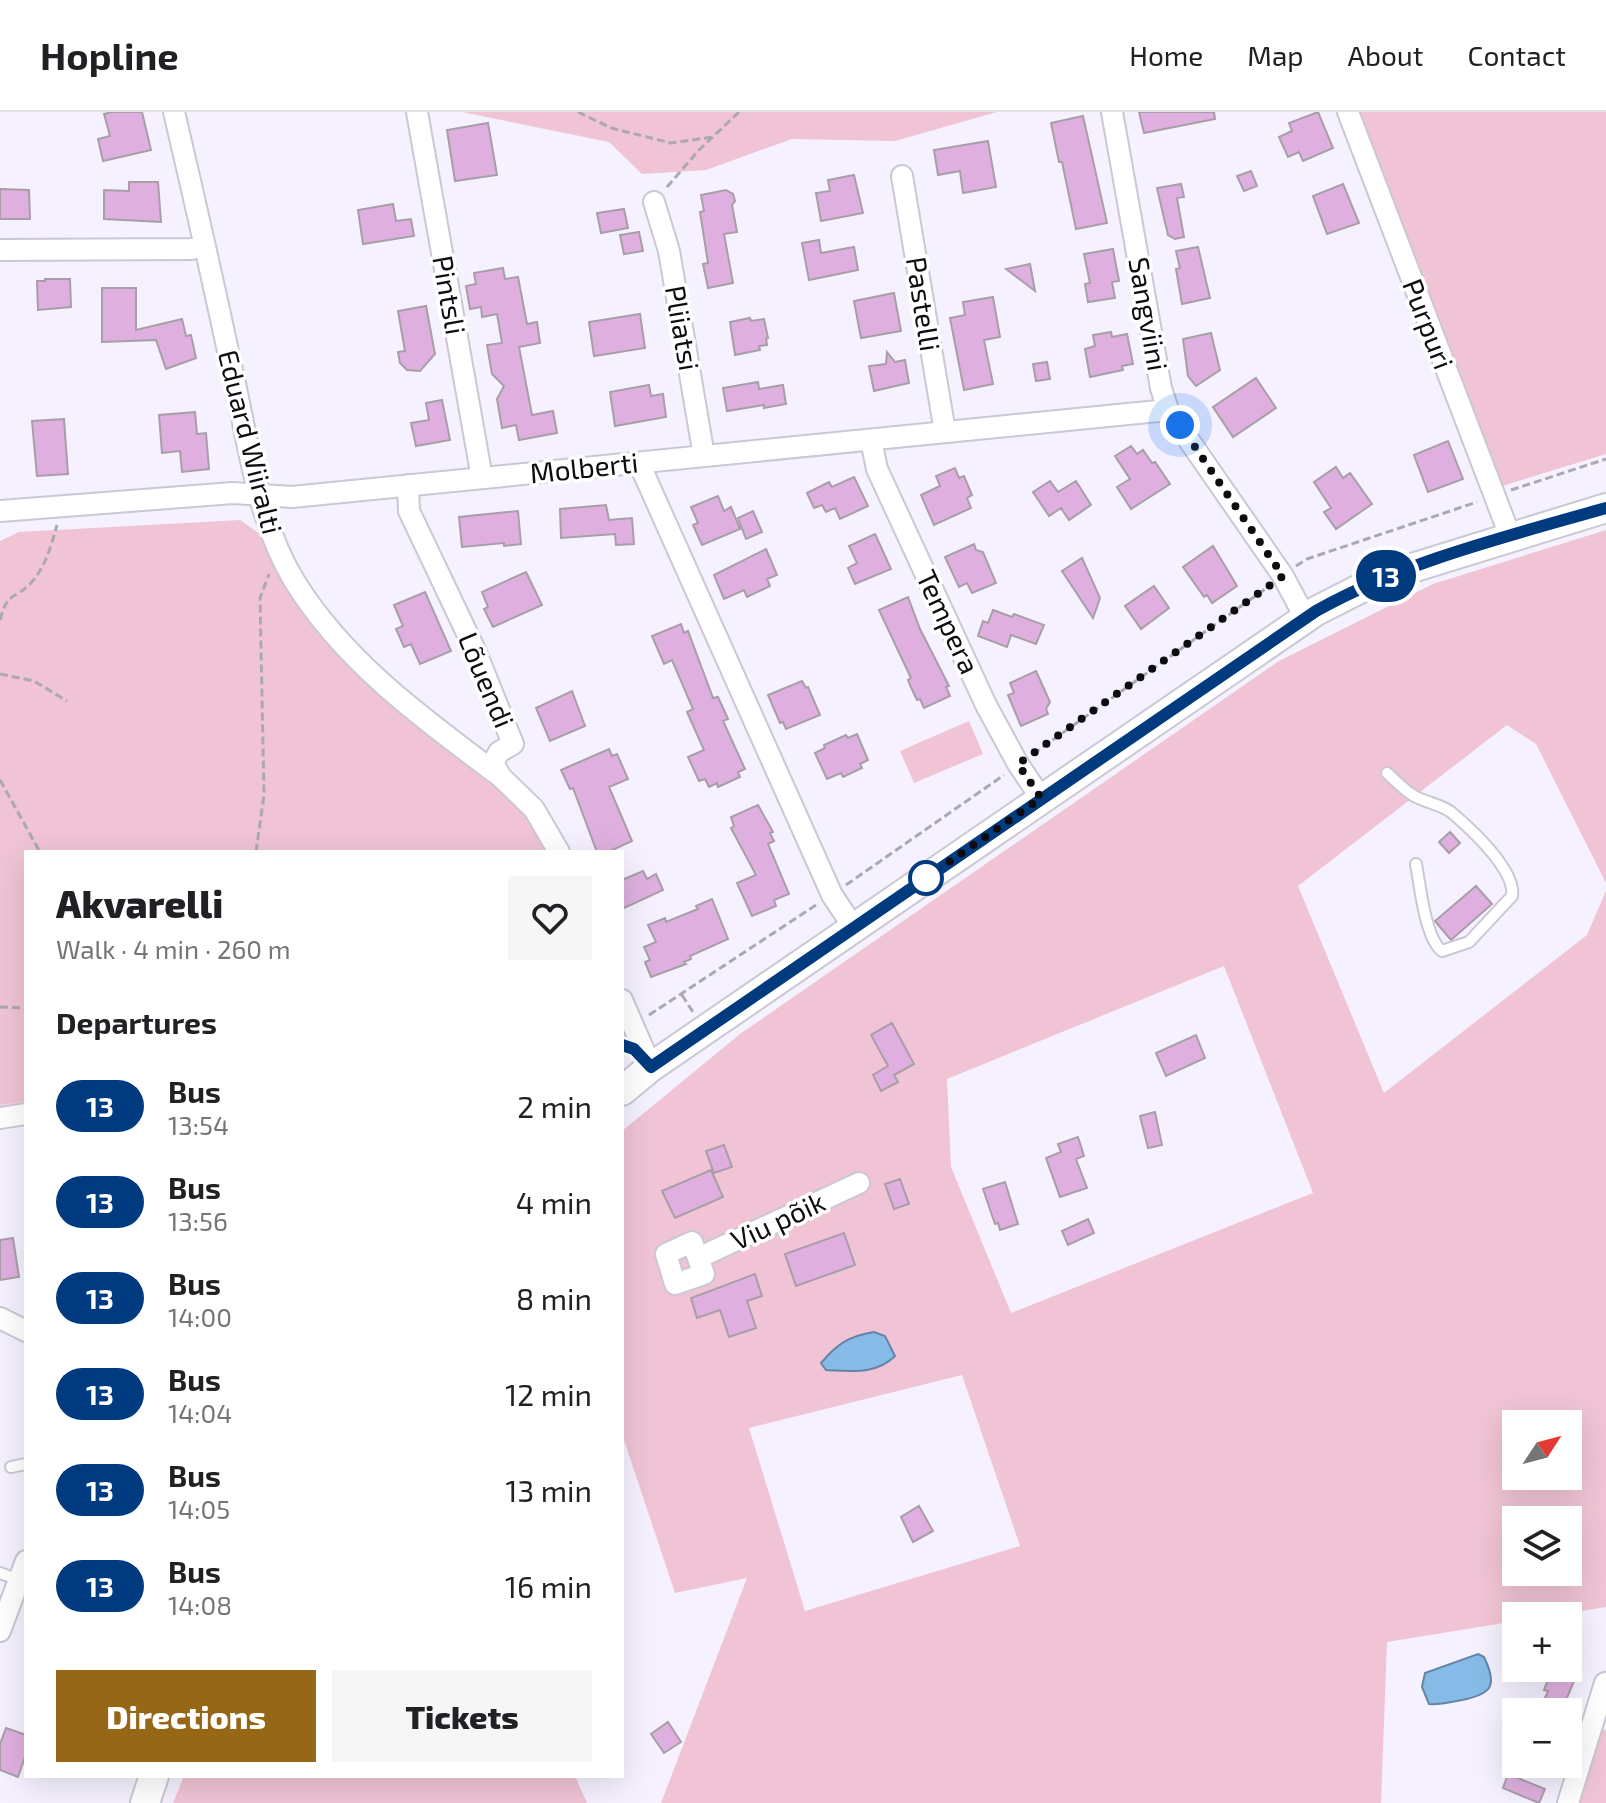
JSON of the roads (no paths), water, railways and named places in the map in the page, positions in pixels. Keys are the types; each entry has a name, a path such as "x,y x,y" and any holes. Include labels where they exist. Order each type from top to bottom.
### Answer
{"street":[{"name":"Eduard Wiiralti","path":"174,112 274,544 296,584 331,632 411,709 501,777"},
{"name":"Pintsli","path":"417,112 482,478"},
{"name":"Sangviini","path":"1112,112 1161,388 1168,410 1283,576 1300,608 1303,621"},
{"name":"Purpuri","path":"1348,112 1510,536"},
{"name":"Pastelli","path":"902,176 945,432"},
{"name":"Pliiatsi","path":"654,202 669,251 704,456"},
{"path":"0,250 191,249 205,246"},
{"name":"Molberti","path":"0,511 233,493 292,497 1168,410"},
{"name":"Tempera","path":"871,440 877,469 986,705 1018,764 1041,798"},
{"path":"639,463 832,895 861,924"},
{"name":"Lõuendi","path":"408,485 409,511 475,650 513,744 499,752 493,763 501,777"},
{"path":"624,1089 651,1067 995,829 1347,594 1383,577 1606,508"},
{"path":"501,777 534,809 558,850"},
{"path":"624,1004 651,1067"},
{"path":"624,1046 634,1049 651,1067"},
{"path":"0,1118 24,1114"},
{"name":"Viu põik","path":"698,1258 859,1183"},
{"path":"0,1318 24,1330"},
{"path":"0,1631 15,1571"},
{"path":"1568,1803 1605,1683"},
{"path":"145,1803 153,1778"}],"lane":[{"path":"1387,773 1414,797 1437,803 1451,813 1488,848 1508,874 1513,888 1512,896 1469,942 1442,951 1436,946 1427,918 1416,864"},
{"path":"964,868 995,829"},
{"path":"861,924 910,904"},
{"path":"11,1467 24,1464"}],"water":[{"path":"874,1332 885,1336 895,1356 888,1362 871,1369 854,1371 826,1370 821,1363 844,1342"},
{"path":"1478,1654 1484,1657 1491,1675 1490,1687 1480,1695 1429,1704 1422,1687 1425,1673"}]}
